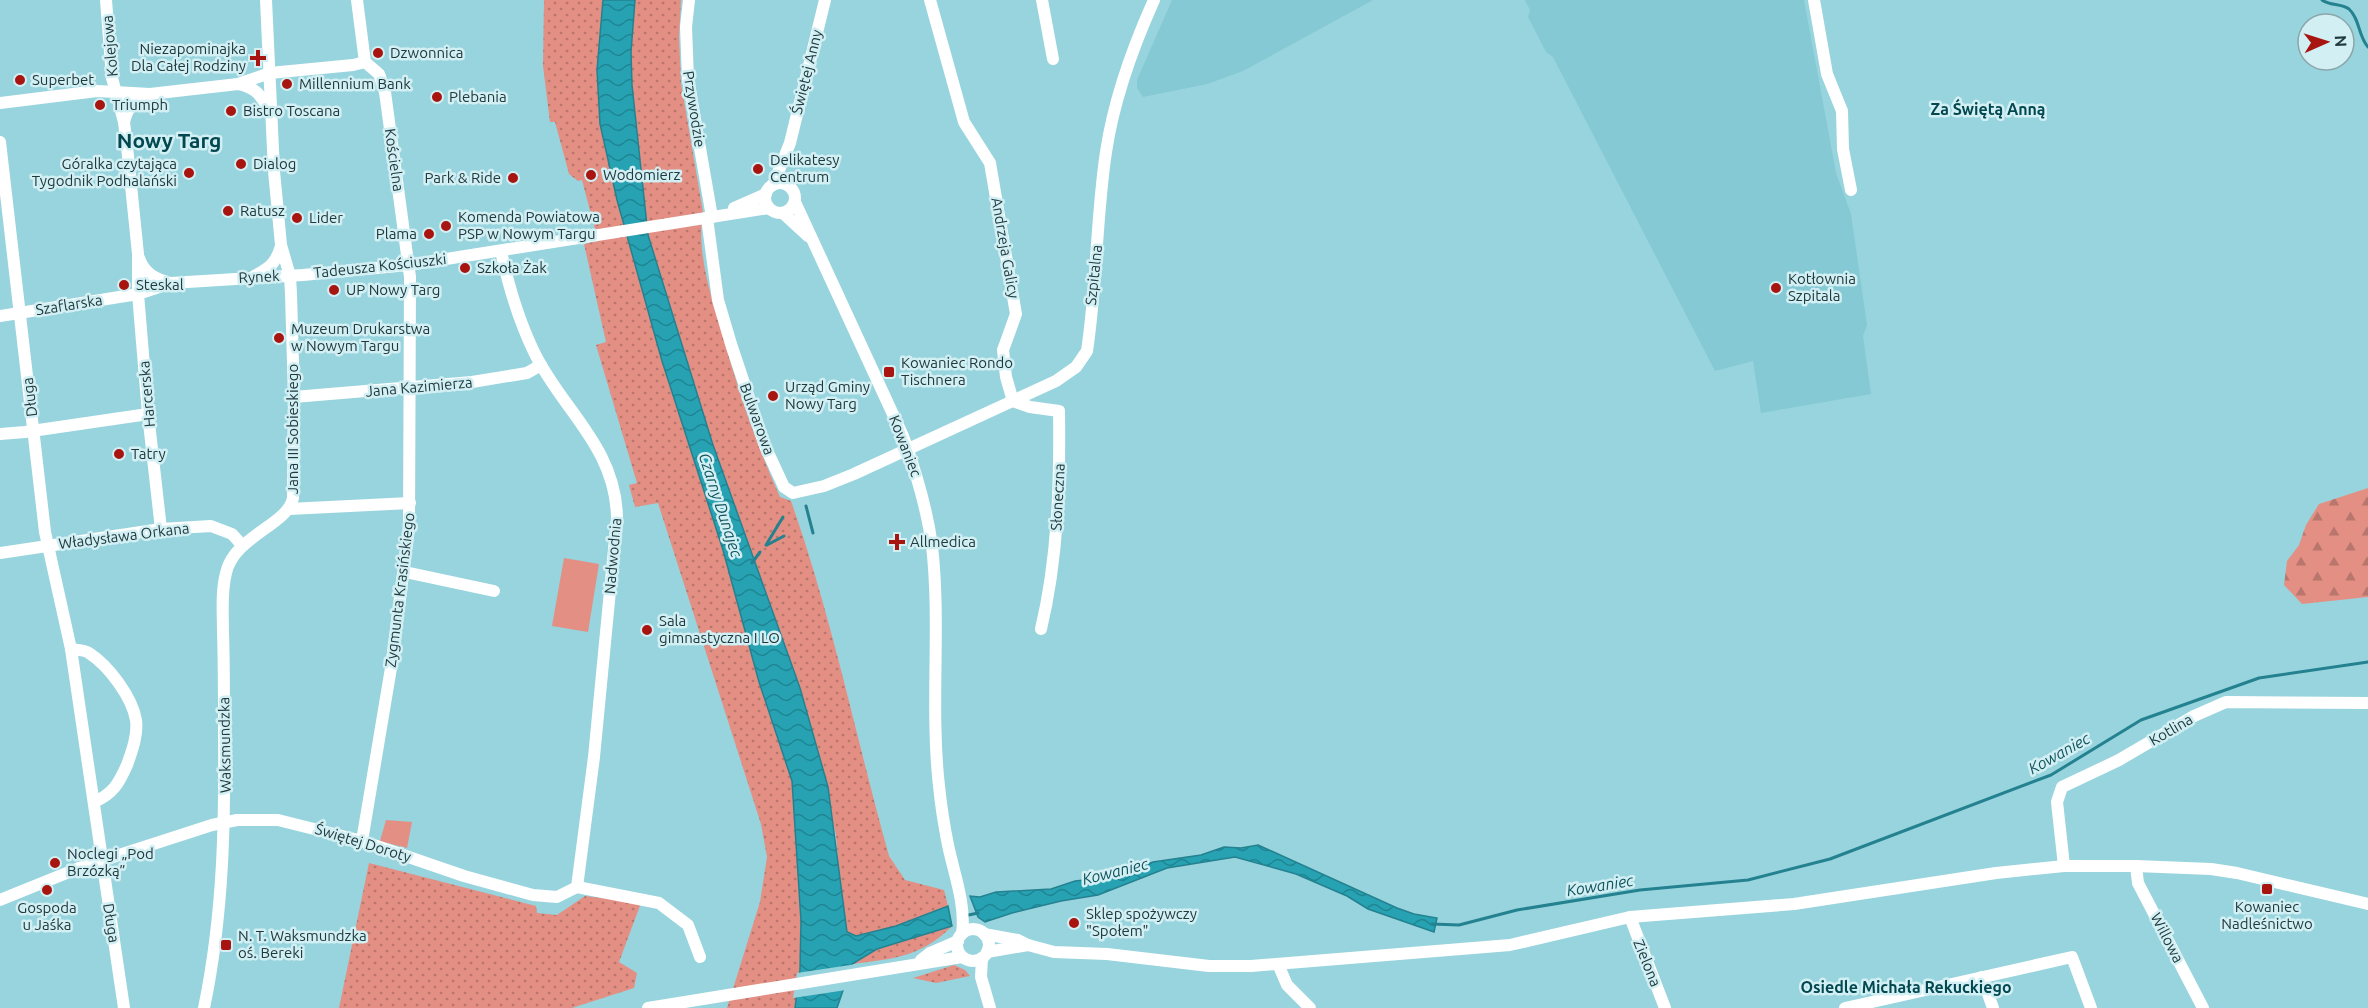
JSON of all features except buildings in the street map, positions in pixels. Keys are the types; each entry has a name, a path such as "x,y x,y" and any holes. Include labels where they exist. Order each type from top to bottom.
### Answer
{"street":[{"name":"Kolejowa","path":"106,0 115,92"},
{"name":"Rynek","path":"138,294 171,283 290,276 281,245 270,112 266,0"},
{"path":"0,103 97,91 150,94 238,84 270,74 359,63 357,0"},
{"name":"Przywodzie","path":"689,0 686,27 687,79 711,217"},
{"name":"Świętej Anny","path":"769,189 790,143 825,0"},
{"path":"1042,0 1053,59"},
{"name":"Szpitalna","path":"908,448 1013,401 1069,372 1076,367 1086,351 1105,152 1124,74 1154,0"},
{"path":"1814,0 1827,74 1842,111 1843,149 1851,190"},
{"name":"Andrzeja Galicy","path":"934,2 964,122 990,163 1016,314 1003,350 1006,377 1013,401"},
{"name":"Kościelna","path":"359,63 379,74 385,92 408,265"},
{"path":"238,84 247,85 259,92 270,112"},
{"path":"115,92 124,122 138,254 138,294"},
{"path":"124,122 132,103 150,94"},
{"name":"Długa","path":"0,142 47,546 71,649 124,1008"},
{"name":"Świętej Anny","path":"790,143 790,186"},
{"path":"782,183 790,186 795,192 795,202 791,210 775,213 765,201 769,189 782,183"},
{"name":"Tadeusza Kościuszki","path":"711,217 769,189"},
{"name":"Kowaniec","path":"795,202 908,448 924,502 932,547 935,596 937,767 945,828 963,907 982,932"},
{"name":"Tadeusza Kościuszki","path":"290,276 408,265 769,208"},
{"name":"Kowaniec","path":"783,213 818,249"},
{"name":"Bulwarowa","path":"711,217 718,300 757,426 784,487 793,493 824,486 908,448"},
{"path":"251,277 270,268 277,260 281,245"},
{"name":"Nadwodnia","path":"501,251 521,319 541,365 600,453 614,485 617,500 594,757 577,887"},
{"path":"138,254 142,266 153,277 171,283"},
{"name":"Zygmunta Krasińskiego","path":"362,841 379,748 405,572 410,503 408,265"},
{"name":"Jana III Sobieskiego","path":"289,509 293,498 294,397 290,276"},
{"name":"Szaflarska","path":"0,316 138,294"},
{"name":"Harcerska","path":"138,294 161,529"},
{"name":"Jana Kazimierza","path":"294,397 472,382 527,373 541,365"},
{"name":"Słoneczna","path":"1013,401 1030,407 1059,411 1060,477 1052,587 1041,629"},
{"path":"0,434 148,414"},
{"path":"289,509 410,503"},
{"name":"Waksmundzka","path":"204,1008 219,916 225,822 224,584 229,562 242,545 289,509"},
{"name":"Władysława Orkana","path":"0,553 161,529 211,525 232,534 242,545"},
{"path":"405,572 494,591"},
{"path":"71,649 88,652 114,678 131,701 136,721 136,738 119,783 106,797 94,802"},
{"name":"Kotlina","path":"2064,866 2057,802 2062,787 2119,760 2194,716 2226,702 2368,703"},
{"name":"Świętej Doroty","path":"0,900 101,861 212,825 237,820 278,820 362,841 464,876 533,895 557,897 577,887 659,903 688,925 700,957"},
{"path":"917,962 970,930 1018,940 1054,952 1107,954 1209,966 1251,966 1510,945 1630,917 1794,904 1996,873 2064,866 2190,868 2237,873 2368,904"},
{"name":"Willowa","path":"2136,866 2138,883 2204,1008"},
{"name":"Kowaniec","path":"960,937 963,907"},
{"name":"Zielona","path":"1630,917 1665,1008"},
{"path":"981,977 988,941 982,932"},
{"path":"960,937 958,949 981,977 990,1008"},
{"path":"648,1008 873,973 917,962 965,959 976,961 985,955 1028,945"},
{"path":"1845,1008 1895,1003 1982,977 2072,957 2091,1008"},
{"path":"1278,964 1287,985 1310,1008"},
{"path":"1982,977 1993,1008"}],"shaded area":[{"path":"1172,0 1373,0 1243,71 1207,84 1143,97 1137,88 1137,80"},
{"path":"1525,0 1804,0 1836,173 1851,214 1867,325 1863,336 1871,394 1761,413 1753,361 1715,371 1553,57 1546,52 1528,17 1530,10"}],"green space":[{"path":"544,0 603,0 597,70 600,124 617,200 662,361 723,550 759,682 792,781 801,921 800,970 795,1008 727,1008 760,902 767,857 761,824 658,503 635,507 629,485 637,483 596,345 606,342 584,244 598,241 582,180 578,181 569,174 555,122 550,122 543,66"},
{"path":"635,0 681,0 679,37 681,83 703,212 701,242 703,258 709,289 728,354 763,457 780,497 791,501 806,545 889,856 905,880 944,890 948,906 896,926 856,936 847,932 836,835 800,688 713,445 648,235 632,85 631,52"},
{"path":"2368,488 2368,597 2302,604 2284,585 2287,561 2299,545 2306,525 2319,504"},
{"path":"564,558 599,564 588,632 552,626"},
{"path":"386,820 412,822 407,848 380,841"},
{"path":"369,863 536,906 537,913 557,915 585,896 641,903 619,962 637,973 634,988 572,1008 339,1008"},
{"path":"952,926 929,944 906,955 852,964 877,949"},
{"path":"954,965 965,970 970,976 936,983 913,978"}],"water":[{"name":"Czarny Dunajec","path":"603,0 635,0 631,52 632,85 648,235 713,445 800,688 828,787 847,932 856,936 896,926 948,906 952,926 877,949 852,964 837,1008 795,1008 800,970 801,921 792,781 759,682 723,550 662,361 617,200 600,124 597,70"},
{"path":"1258,845 1397,908 1437,918 1434,932 1368,909 1347,896 1296,874 1235,857 1167,868 1098,895 1061,901 985,922 978,917 970,896 980,897 996,892 1051,889 1075,881 1112,877 1153,862 1201,855 1224,847 1241,848"}],"pier":[{"path":"857,964 854,966 846,990 793,998 797,973"}],"waterway":[{"path":"2322,0 2343,6 2353,13 2362,38 2368,47"},
{"path":"806,506 813,533"},
{"path":"766,545 783,517"},
{"path":"767,545 784,536"},
{"path":"752,563 760,552"},
{"name":"Kowaniec","path":"1432,924 1459,925 1517,910 1640,890 1748,880 1830,859 2051,775 2141,720 2259,678 2368,662"},
{"name":"Kowaniec","path":"964,916 978,913"}],"place":[{"name":"Dzwonnica","path":"378,53"},
{"name":"Niezapominajka Dla Całej Rodziny","path":"258,58"},
{"name":"Superbet","path":"20,80"},
{"name":"Millennium Bank","path":"287,84"},
{"name":"Plebania","path":"437,97"},
{"name":"Triumph","path":"100,105"},
{"name":"Bistro Toscana","path":"231,111"},
{"name":"Dialog","path":"241,164"},
{"name":"Delikatesy Centrum","path":"758,169"},
{"name":"Góralka czytająca Tygodnik Podhalański","path":"189,173"},
{"name":"Wodomierz","path":"591,175"},
{"name":"Park & Ride","path":"513,178"},
{"name":"Ratusz","path":"228,211"},
{"name":"Lider","path":"297,218"},
{"name":"Komenda Powiatowa PSP w Nowym Targu","path":"446,226"},
{"name":"Plama","path":"429,234"},
{"name":"Szkoła Żak","path":"465,268"},
{"name":"Steskal","path":"124,285"},
{"name":"Kotłownia Szpitala","path":"1776,288"},
{"name":"UP Nowy Targ","path":"334,290"},
{"name":"Muzeum Drukarstwa w Nowym Targu","path":"279,338"},
{"name":"Kowaniec Rondo Tischnera","path":"889,372"},
{"name":"Urząd Gminy Nowy Targ","path":"773,396"},
{"name":"Tatry","path":"119,454"},
{"name":"Allmedica","path":"897,542"},
{"name":"Sala gimnastyczna I LO","path":"647,630"},
{"name":"Noclegi „Pod Brzózką”","path":"55,863"},
{"name":"Kowaniec Nadleśnictwo","path":"2267,889"},
{"name":"Gospoda u Jaśka","path":"47,890"},
{"name":"Sklep spożywczy \"Społem\"","path":"1074,923"},
{"name":"N. T. Waksmundzka oś. Bereki","path":"226,945"}],"district":[{"name":"Za Świętą Anną","path":"1988,109"},
{"name":"Nowy Targ","path":"169,141"},
{"name":"Osiedle Michała Rekuckiego","path":"1906,987"}]}
